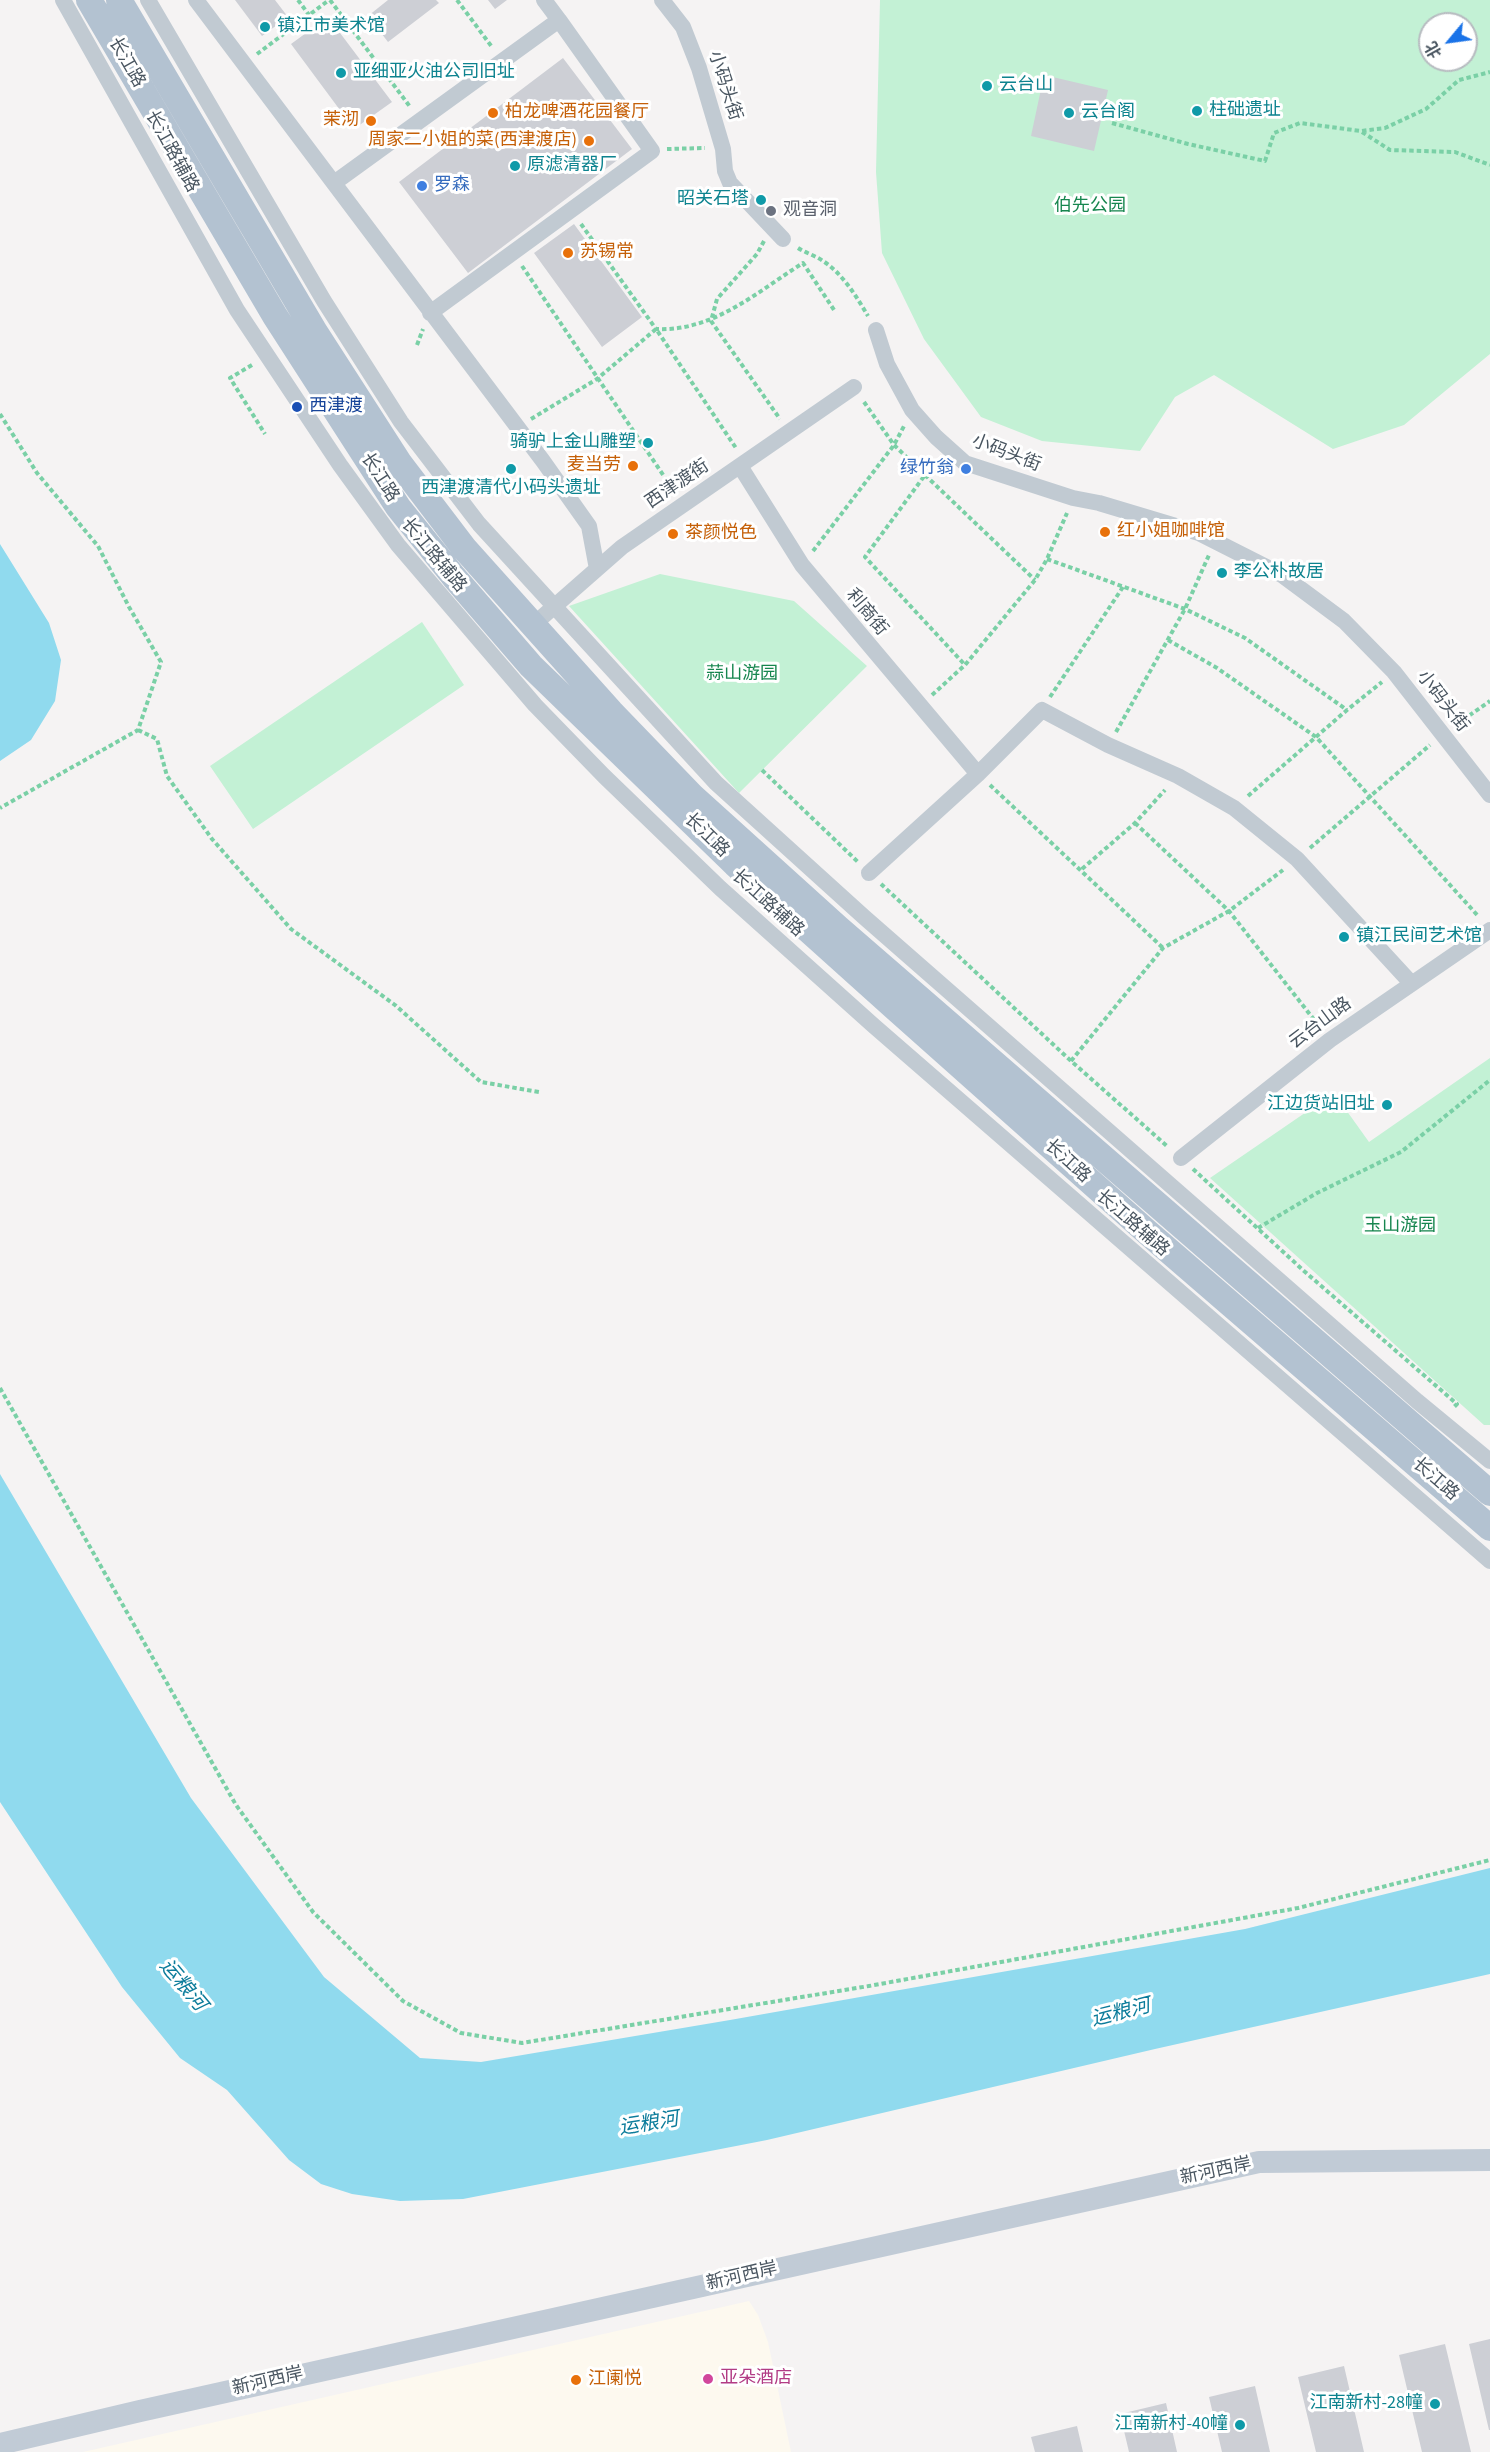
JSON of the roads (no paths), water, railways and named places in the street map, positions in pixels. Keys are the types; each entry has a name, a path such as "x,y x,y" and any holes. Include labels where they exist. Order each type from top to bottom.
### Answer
{"main road":[{"name":"长江路","path":"89,0 275,316 398,507 454,578 531,666 735,864 892,1006 1147,1232 1485,1513"},
{"name":"长江路","path":"119,0 315,332 400,464 464,548 532,626 693,797 821,913 1490,1493"}],"street":[{"name":"长江路辅路","path":"63,0 237,310 340,465 398,545 535,705 604,776 728,896 874,1026 1490,1561"},
{"path":"148,0 324,301 401,423 479,524 554,607 716,783 873,925 1440,1421 1490,1461"},
{"path":"196,0 589,526 597,569"},
{"path":"430,313 652,151 544,0"},
{"name":"小码头街","path":"662,0 683,27 695,58 723,149 725,171 730,183 777,233"},
{"path":"334,183 559,20"},
{"name":"小码头街","path":"876,330 887,364 912,410 936,437 965,463 1073,498 1099,503 1199,533 1282,575 1344,621 1394,672 1490,795"},
{"name":"西津渡街","path":"532,626 622,547 854,387"},
{"name":"利商街","path":"740,465 802,565 978,774"},
{"path":"869,873 978,774 1042,710 1108,745 1178,776 1234,808 1297,859 1411,983"},
{"name":"云台山路","path":"1181,1158 1330,1040 1411,983 1486,925"},
{"name":"新河西岸","path":"0,2444 1259,2162 1490,2160"}],"water":[{"path":"0,544 49,623 61,660 55,701 31,740 0,761"},
{"name":"运粮河","path":"0,1474 191,1798 324,1977 420,2058 481,2062 1245,1929 1490,1868 1490,1974 1155,2049 767,2140 463,2199 400,2201 352,2194 321,2184 289,2160 227,2090 180,2058 122,1987 0,1802"}],"place":[{"name":"镇江市美术馆","path":"265,27"},
{"name":"亚细亚火油公司旧址","path":"341,73"},
{"name":"云台山","path":"987,86"},
{"name":"柱础遗址","path":"1197,111"},
{"name":"柏龙啤酒花园餐厅","path":"493,113"},
{"name":"云台阁","path":"1069,113"},
{"name":"茉沏","path":"371,121"},
{"name":"周家二小姐的菜(西津渡店)","path":"589,141"},
{"name":"原滤清器厂","path":"515,166"},
{"name":"罗森","path":"422,186"},
{"name":"昭关石塔","path":"761,200"},
{"name":"观音洞","path":"771,211"},
{"name":"苏锡常","path":"568,253"},
{"name":"西津渡","path":"297,407"},
{"name":"骑驴上金山雕塑","path":"648,443"},
{"name":"麦当劳","path":"633,466"},
{"name":"西津渡清代小码头遗址","path":"511,469"},
{"name":"绿竹翁","path":"966,469"},
{"name":"红小姐咖啡馆","path":"1105,532"},
{"name":"茶颜悦色","path":"673,534"},
{"name":"李公朴故居","path":"1222,573"},
{"name":"镇江民间艺术馆","path":"1344,937"},
{"name":"江边货站旧址","path":"1387,1105"},
{"name":"亚朵酒店","path":"708,2379"},
{"name":"江阑悦","path":"576,2380"},
{"name":"江南新村-28幢","path":"1435,2404"},
{"name":"江南新村-40幢","path":"1240,2425"}],"park label":[{"name":"伯先公园","path":"1090,207"},
{"name":"蒜山游园","path":"742,675"},
{"name":"玉山游园","path":"1400,1227"}]}
